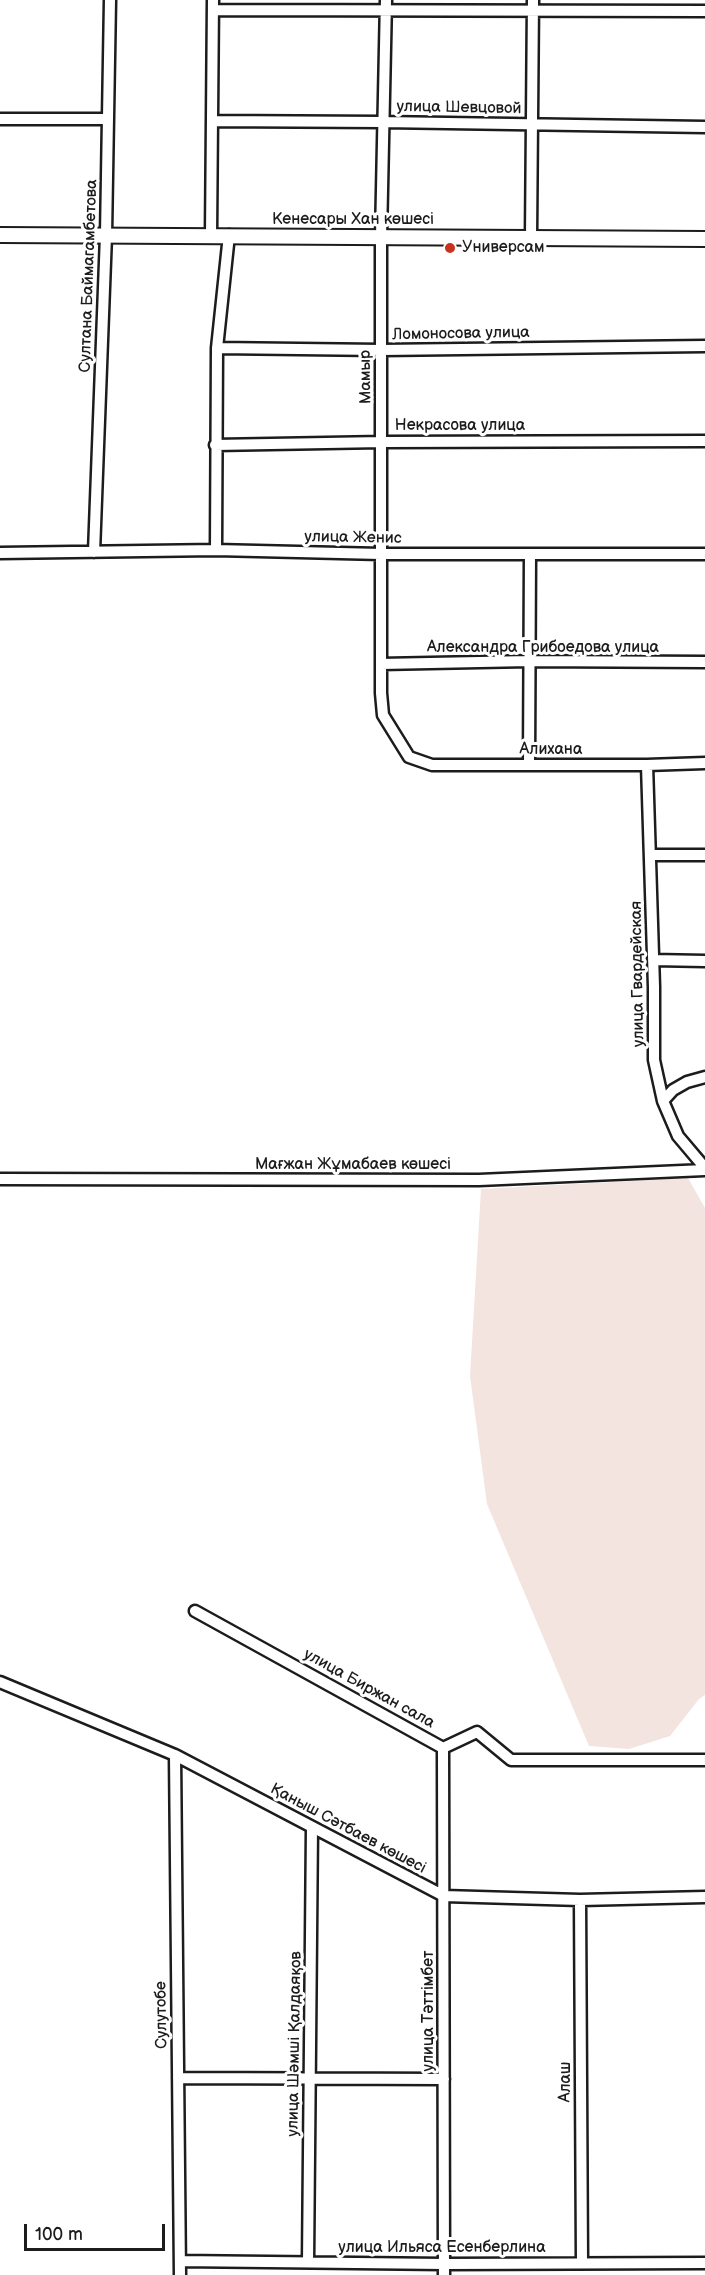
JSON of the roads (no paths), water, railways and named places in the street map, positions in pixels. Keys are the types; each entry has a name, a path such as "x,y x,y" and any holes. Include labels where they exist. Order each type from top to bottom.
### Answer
{"main road":[{"name":"Кенесары Хан көшесі","path":"0,235 705,239"}],"street":[{"name":"Султана Баймагамбетова","path":"94,552 106,235 110,0"},
{"path":"212,235 213,5 533,6 705,11"},
{"name":"Мамыр","path":"386,5 381,237 381,664 383,715 402,749"},
{"path":"531,237 534,124 533,6"},
{"path":"0,119 108,119"},
{"name":"улица Шевцовой","path":"212,122 705,127"},
{"path":"216,550 217,348 229,235"},
{"name":"Ломоносова улица","path":"217,348 381,350 705,346"},
{"name":"Некрасова улица","path":"215,446 382,442 705,441"},
{"name":"улица Женис","path":"0,553 216,550 381,554 705,554"},
{"path":"529,765 530,554"},
{"name":"Александра Грибоедова улица","path":"381,664 529,661 705,662"},
{"name":"Алихана","path":"402,749 409,757 432,765 705,763"},
{"name":"улица Гвардейская","path":"647,765 654,1060 663,1101 678,1136 705,1169"},
{"path":"650,855 705,855"},
{"path":"653,960 705,961"},
{"path":"663,1101 687,1082 705,1077"},
{"name":"Мағжан Жұмабаев көшесі","path":"0,1179 479,1180 705,1169"},
{"name":"улица Биржан сала","path":"195,1611 443,1748 477,1731 510,1760 705,1760"},
{"name":"Қаныш Сәтбаев көшесі","path":"0,1682 175,1755 444,1896 579,1900 705,1897"},
{"name":"улица Тәттімбет","path":"443,1748 444,2270"},
{"name":"Сулутобе","path":"175,1755 180,2275"},
{"name":"улица Шәмші Қалдаяқов","path":"308,2262 312,1827"},
{"name":"Алаш","path":"579,1900 582,2263"},
{"path":"178,2078 444,2079"},
{"name":"улица Ильяса Есенберлина","path":"180,2261 308,2262 444,2270 582,2263 705,2263"}],"place":[{"name":"Универсам","path":"450,248"}]}
